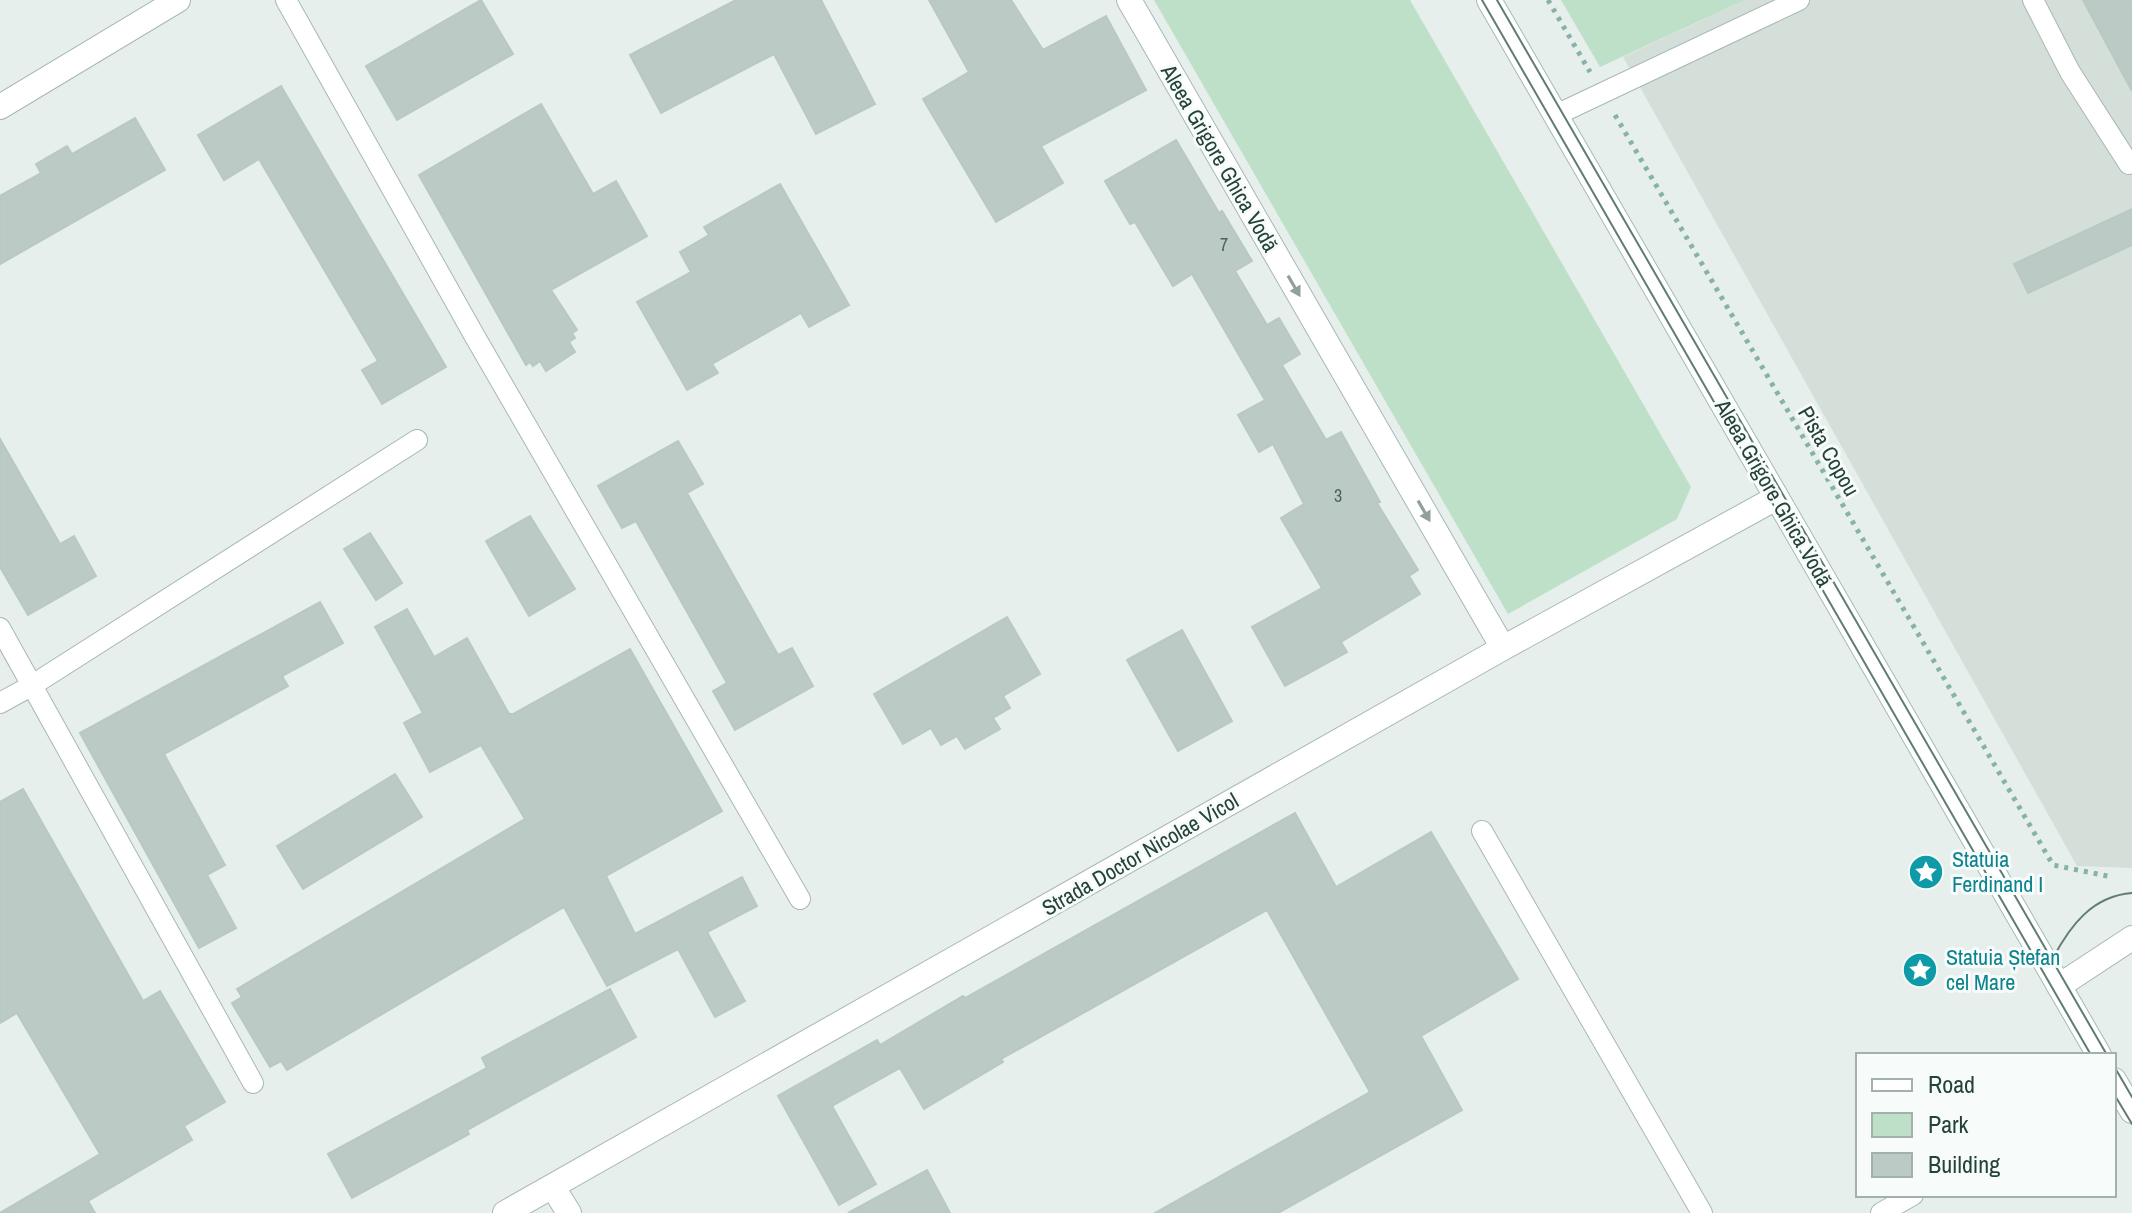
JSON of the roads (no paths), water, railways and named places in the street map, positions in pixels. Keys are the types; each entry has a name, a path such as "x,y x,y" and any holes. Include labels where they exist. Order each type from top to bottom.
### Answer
{"street":[{"path":"0,107 178,0"},
{"name":"Aleea Grigore Ghica Vodă","path":"1129,0 1503,648"},
{"name":"Aleea Grigore Ghica Vodă","path":"1489,0 2098,1053"},
{"name":"Strada Doctor Nicolae Vicol","path":"505,1213 1503,648 1776,498"},
{"path":"2059,986 2132,938"},
{"path":"2116,1084 2132,1111"},
{"path":"553,1187 569,1213"}],"lane":[{"path":"286,0 466,321 800,899"},
{"path":"1556,115 1601,91 1799,0"},
{"path":"2033,0 2070,72 2129,164 2132,163"},
{"path":"0,703 417,440"},
{"path":"0,628 253,1083"},
{"path":"1482,831 1702,1213"},
{"path":"1881,1213 1909,1197"}],"tram line":[{"path":"1482,0 2090,1053"},
{"path":"1497,0 2106,1053"},
{"path":"2054,965 2053,958 2060,946 2084,915 2105,900 2132,893"},
{"path":"2116,1069 2132,1097"},
{"path":"2116,1097 2132,1124"}],"place":[{"name":"Statuia Ferdinand I","path":"1926,872"},
{"name":"Statuia Ștefan cel Mare","path":"1920,970"}]}
